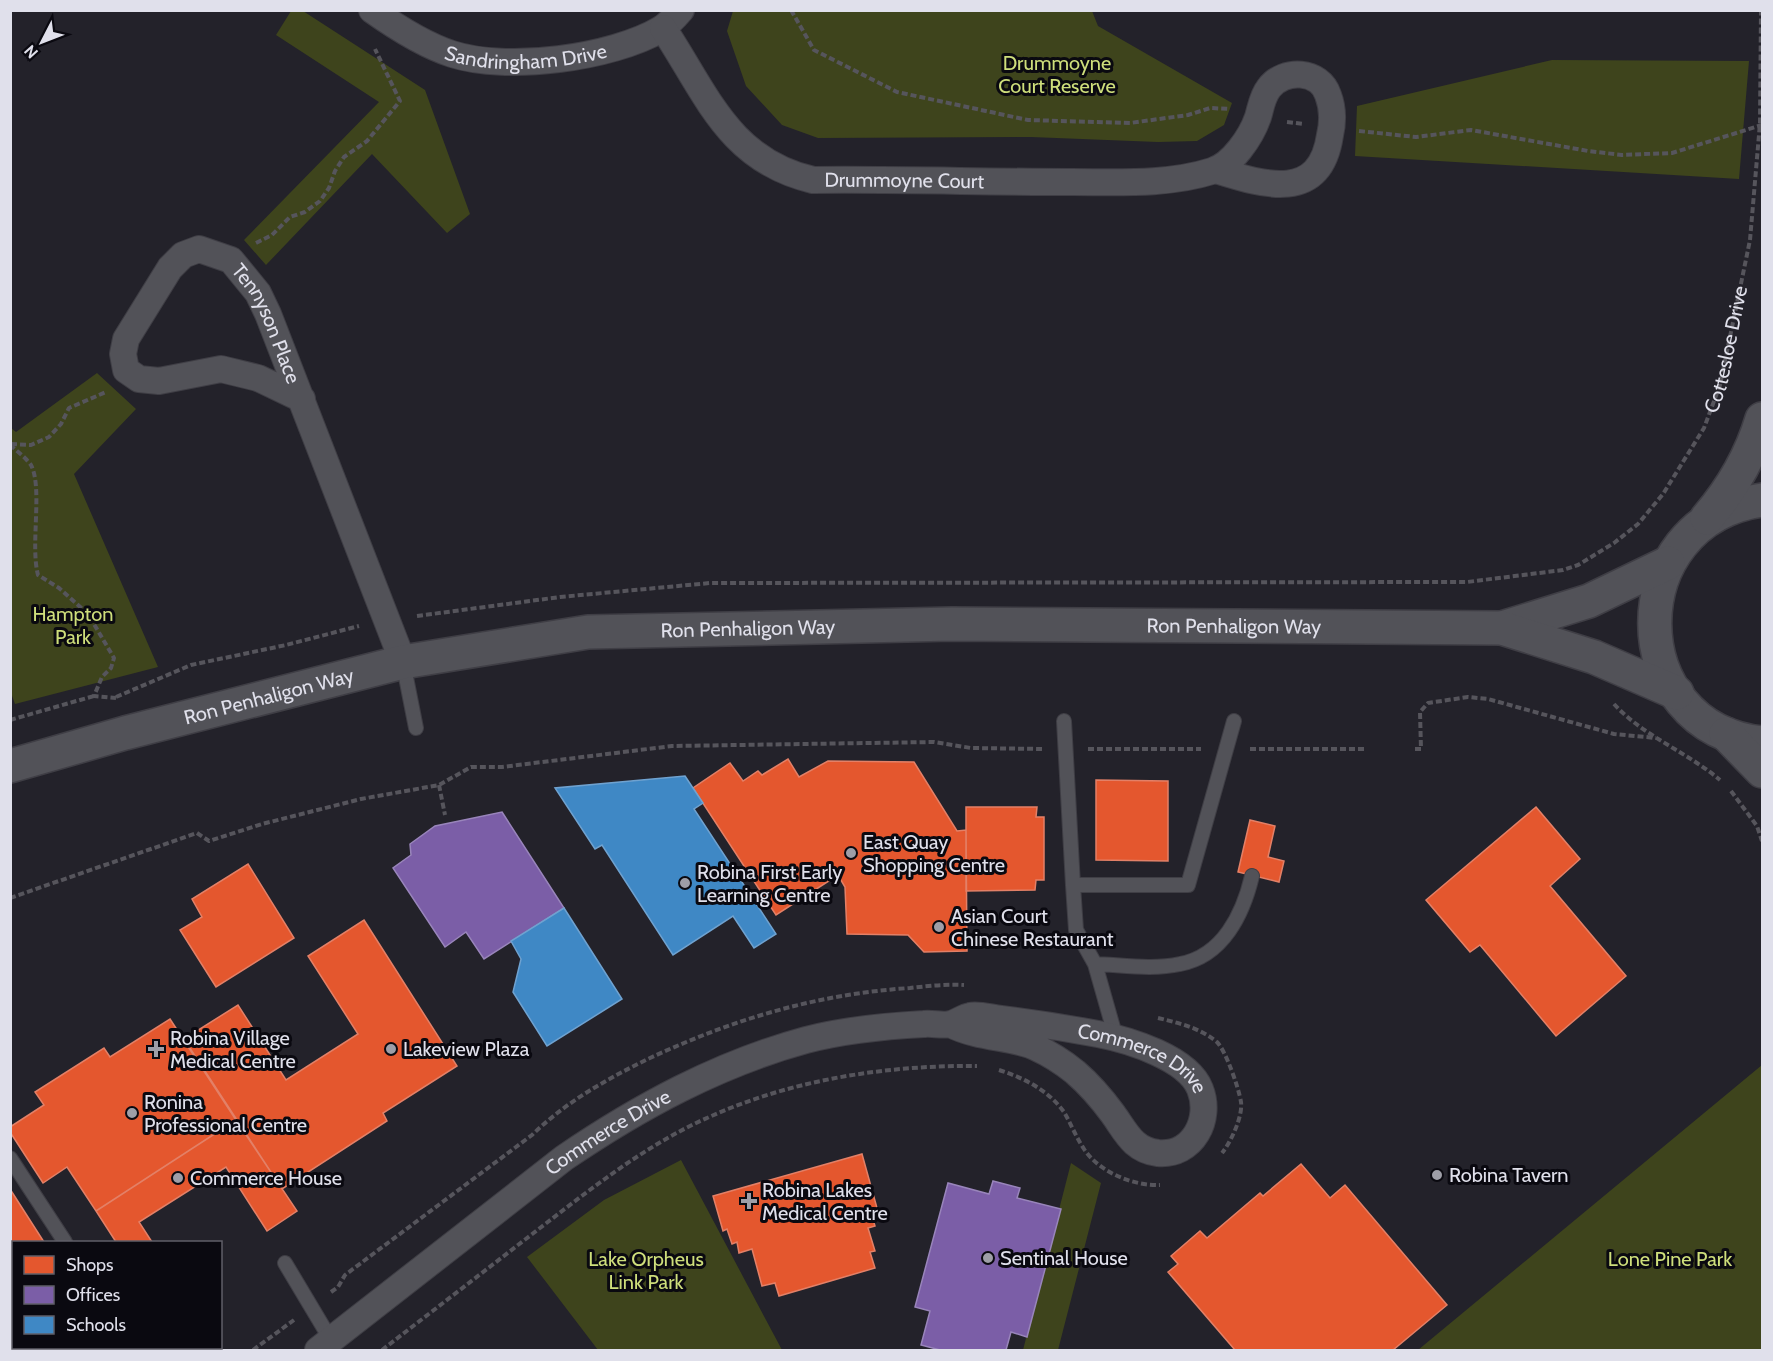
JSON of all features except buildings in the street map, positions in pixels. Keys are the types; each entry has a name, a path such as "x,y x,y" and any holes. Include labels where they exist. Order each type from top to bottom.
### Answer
{"street":[{"name":"Sandringham Drive","path":"373,11 396,27 452,54 505,63 574,58 635,42 663,28 681,10"},
{"name":"Drummoyne Court","path":"663,28 729,131 748,150 788,174 813,180 1125,182 1191,177 1216,170 1231,158 1252,132 1263,99 1270,87 1281,78 1296,74 1311,76 1321,83 1328,93 1332,128 1323,163 1312,175 1300,183 1246,179 1216,170"},
{"name":"Tennyson Place","path":"302,399 258,378 221,369 159,381 139,379 126,370 123,354 126,339 170,268 183,255 199,249 231,260 258,293 302,399 403,662"},
{"path":"1704,522 1727,494 1745,462 1762,419"},
{"path":"1762,500 1727,509 1704,522 1687,536 1668,563 1655,599 1654,633 1662,665 1677,693 1698,716 1725,732 1762,742"},
{"name":"Ron Penhaligon Way","path":"1502,628 1589,601 1668,563"},
{"name":"Ron Penhaligon Way","path":"10,766 125,733 403,662 588,632 952,624 1502,628 1594,657 1677,693"},
{"path":"1725,732 1762,771"},
{"name":"Commerce Drive","path":"324,1345 564,1158 669,1093 736,1063 807,1040 863,1030 950,1024 970,1016 1045,1024 1116,1038 1171,1059 1193,1075 1205,1106 1197,1135 1186,1146 1169,1154 1150,1152 1135,1144 1123,1132 1115,1116 1074,1071 1034,1046 970,1034 950,1024"}],"lane":[{"path":"403,662 416,728"},
{"path":"1064,720 1076,930 1095,964 1116,1038"},
{"path":"1074,885 1188,885 1234,721"},
{"path":"1095,964 1180,964 1210,951 1232,929 1245,906 1252,876"},
{"path":"10,1158 64,1241"},
{"path":"285,1263 311,1307 324,1345"}],"path":[{"path":"791,10 814,50 897,92 1028,120 1130,123 1188,115 1210,108 1332,128 1416,137 1471,130 1587,151 1622,154 1672,153 1761,125"},
{"name":"Cottesloe Drive","path":"1578,565 1638,524 1664,494 1704,428 1720,385 1750,240 1761,125 1761,10"},
{"path":"231,260 243,250 272,235 290,217 305,212 320,201 344,158 367,141 400,101 375,47 373,11"},
{"path":"10,444 31,446 49,436 62,424 69,408 105,392 129,371"},
{"path":"10,444 31,466 35,488 34,560 38,574 59,588 88,614 114,658 111,668 102,677 94,696"},
{"path":"10,720 94,696 116,697 125,733"},
{"path":"1415,749 1421,749 1420,712 1428,703 1468,698 1488,699 1614,734 1657,738"},
{"path":"1611,701 1657,738 1702,765 1725,783 1752,819 1762,841"},
{"path":"10,898 197,833 209,841 262,824 350,802 439,785 471,766 513,766 672,746 934,742 971,748 1367,749"},
{"path":"439,785 445,815"},
{"path":"253,1350 338,1287 345,1275 532,1135 552,1115 602,1081 680,1044 785,1006 879,990 966,985"},
{"path":"1108,1007 1184,1025 1205,1033 1219,1044 1242,1103 1236,1125 1220,1156"},
{"path":"382,1350 599,1183 705,1119 749,1100 804,1084 944,1066 987,1067"},
{"path":"996,1069 1022,1078 1046,1094 1063,1112 1085,1150 1096,1163 1122,1178 1147,1186 1167,1185"}],"green space":[{"path":"291,11 303,11 425,90 470,214 447,233 372,154 266,265 244,240 379,102 276,35"},
{"name":"Drummoyne Court Reserve","path":"733,11 1092,11 1098,26 1232,103 1224,125 1197,141 1158,142 1031,137 818,138 782,125 746,86 727,31"},
{"path":"1552,60 1749,61 1739,179 1355,156 1357,106"},
{"name":"Hampton Park","path":"97,373 136,409 74,474 158,667 15,704 10,690 11,428 16,432"},
{"name":"Lone Pine Park","path":"1762,1065 1762,1350 1418,1350"},
{"name":"Lake Orpheus Link Park","path":"681,1160 782,1350 598,1350 527,1257 604,1200"},
{"path":"1071,1163 1101,1183 1058,1350 1023,1350"}],"place":[{"name":"East Quay Shopping Centre","path":"851,853"},
{"name":"Robina First Early Learning Centre","path":"685,883"},
{"name":"Asian Court Chinese Restaurant","path":"939,927"},
{"name":"Robina Village Medical Centre","path":"156,1049"},
{"name":"Lakeview Plaza","path":"391,1049"},
{"name":"Ronina Professional Centre","path":"132,1113"},
{"name":"Robina Tavern","path":"1437,1175"},
{"name":"Commerce House","path":"178,1178"},
{"name":"Robina Lakes Medical Centre","path":"749,1201"},
{"name":"Sentinal House","path":"988,1258"}]}
